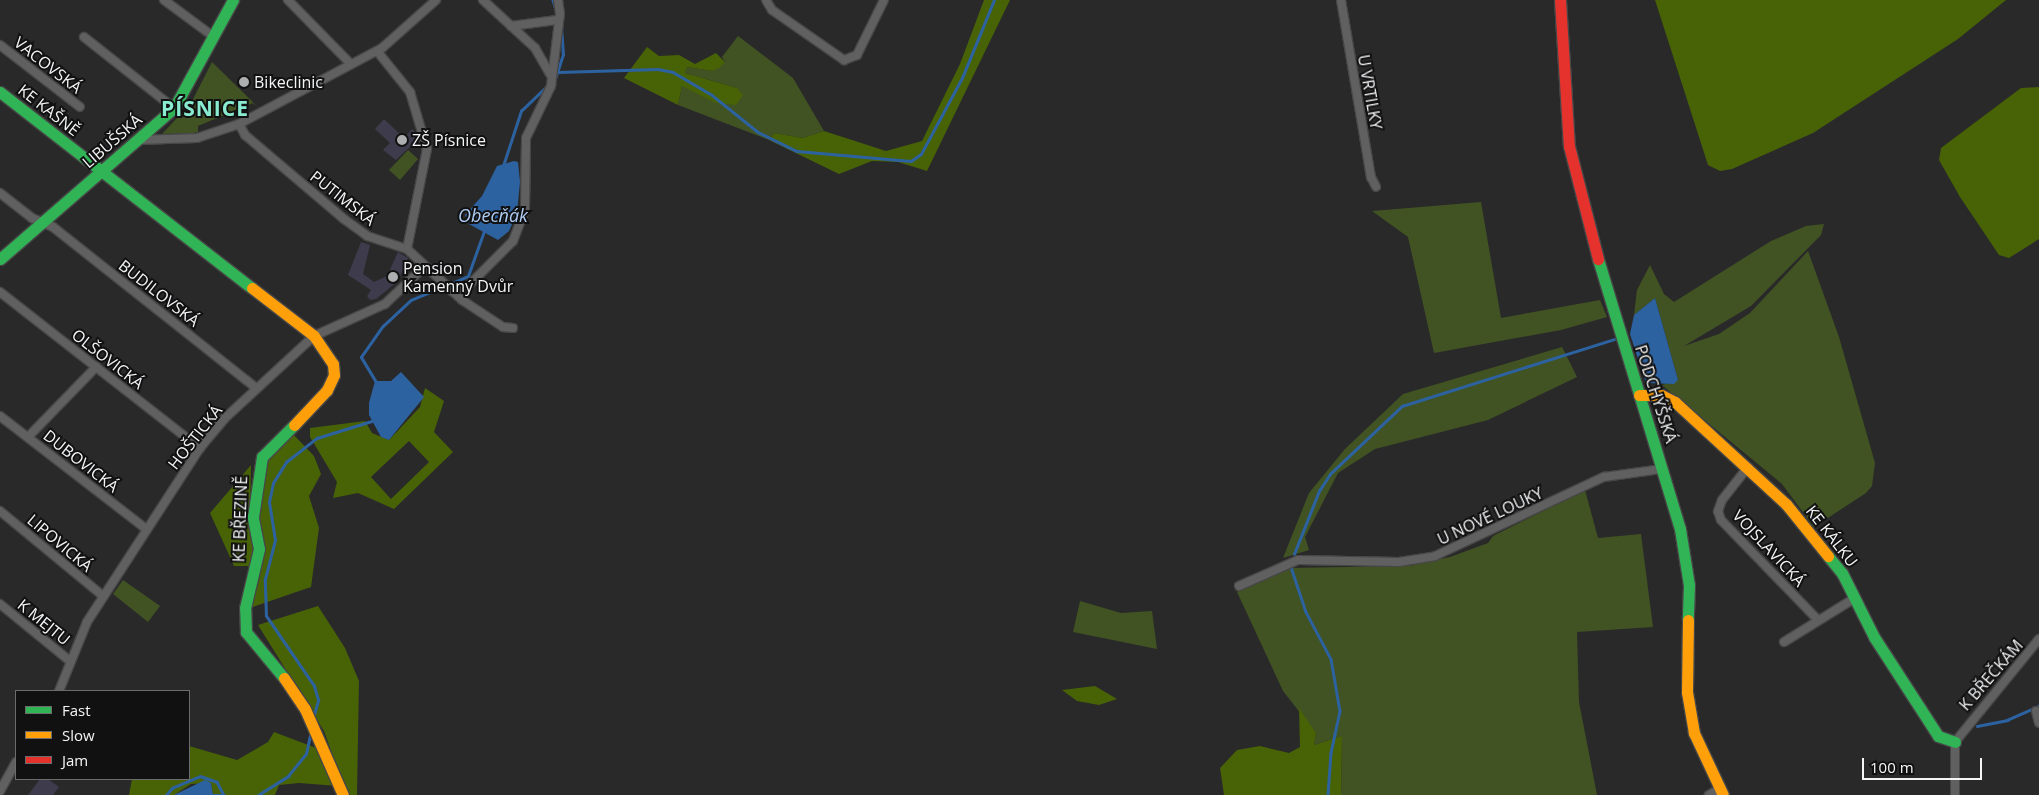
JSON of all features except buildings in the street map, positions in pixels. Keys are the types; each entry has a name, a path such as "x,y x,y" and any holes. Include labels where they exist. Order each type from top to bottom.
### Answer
{"street":[{"path":"164,0 214,36"},
{"name":"LIBUŠSKÁ","path":"0,259 174,108 233,0"},
{"path":"288,0 352,64"},
{"path":"138,140 197,138 239,124 377,51 436,0"},
{"path":"483,0 535,48 550,81"},
{"path":"449,288 465,289 513,241 528,196 526,138 550,81 557,20 560,14 558,0"},
{"path":"766,0 772,10 844,60 857,55 884,0"},
{"name":"U VRTILKY","path":"1341,0 1376,187"},
{"name":"PODCHÝŠSKÁ","path":"1560,0 1569,146 1582,207 1680,529 1689,585 1687,692 1694,733 1717,793"},
{"path":"511,26 557,20"},
{"path":"84,37 174,108"},
{"name":"VACOVSKÁ","path":"0,45 80,107"},
{"path":"377,51 410,92 427,149 406,249"},
{"name":"KE KAŠNĚ","path":"0,92 102,172"},
{"name":"PUTIMSKÁ","path":"239,124 245,136 344,220 367,236 406,249 475,310 503,327 513,328"},
{"name":"KE BŘEZINĚ","path":"102,172 314,336 333,364 334,375 317,402 262,457 254,518 259,549 245,608 249,638 271,658 309,716 343,795"},
{"name":"BUDILOVSKÁ","path":"0,193 32,218 43,222 256,388"},
{"name":"HOŠTICKÁ","path":"59,690 70,661 103,596 200,448 256,388 314,336 385,304 425,266"},
{"name":"OLŠOVICKÁ","path":"0,292 200,448"},
{"path":"28,437 96,367"},
{"name":"KE KÁLKU","path":"1640,396 1661,395 1675,402 1748,467 1842,573 1874,637 1938,736 1955,742"},
{"name":"DUBOVICKÁ","path":"0,416 146,529"},
{"name":"VOJSLAVICKÁ","path":"1748,467 1722,500 1718,511 1721,520 1818,620"},
{"name":"U NOVÉ LOUKY","path":"1239,586 1298,560 1399,562 1435,556 1604,477 1662,469"},
{"name":"LIPOVICKÁ","path":"0,511 103,596"},
{"path":"1784,642 1855,598"},
{"name":"K MEJTU","path":"0,604 70,661"},
{"name":"K BŘEČKÁM","path":"1955,742 1963,728 2039,639"},
{"path":"2036,711 2039,723"},
{"path":"1954,795 1955,742"},
{"path":"0,791 15,764"}],"green space":[{"path":"984,0 1010,0 927,171 898,162 872,161 839,174 769,140 774,133 803,138 824,131 886,151 922,141 960,64"},
{"path":"1655,0 2006,0 1958,39 1813,133 1732,169 1720,171 1708,165"},
{"path":"738,36 793,78 824,131 803,138 774,133 769,140 678,105 682,86 737,88 685,73 687,67 712,71 725,62 722,57"},
{"path":"647,47 659,56 679,55 695,64 716,53 725,62 719,68 712,71 687,67 685,73 737,88 743,95 736,105 716,103 682,86 678,105 624,78"},
{"path":"212,62 260,109 253,103 198,126 198,132 162,134 191,103"},
{"path":"2039,87 2039,239 2009,258 1999,255 1960,197 1939,160 1941,148 2021,88"},
{"path":"408,150 418,159 400,180 389,170"},
{"path":"1481,202 1501,318 1600,300 1607,317 1561,330 1434,353 1408,237 1372,211"},
{"path":"1824,224 1821,235 1751,306 1684,346 1719,334 1750,313 1808,251 1839,337 1875,463 1872,486 1866,493 1814,527 1782,484 1662,385 1678,380 1655,298 1634,315 1637,290 1650,265 1664,294 1674,302 1771,241 1806,226"},
{"path":"1562,347 1577,377 1488,420 1375,449 1338,473 1305,537 1309,550 1283,558 1309,493 1345,449 1403,394"},
{"path":"425,388 444,401 434,432 453,452 394,509 358,493 333,498 337,482 310,437 310,428 365,421 372,433 389,440 420,407","holes":["409,441 429,462 391,499 371,477"]},
{"path":"292,433 314,456 321,474 309,496 319,528 311,587 250,608 262,559 258,516 261,469"},
{"path":"251,465 250,515 255,548 249,566 234,566 210,513"},
{"path":"1585,490 1598,538 1641,534 1653,627 1577,632 1579,702 1597,795 1341,795 1342,736 1314,745 1316,733 1283,691 1237,592 1285,568 1409,566 1450,557 1488,543 1493,536"},
{"path":"123,580 160,606 148,622 113,594"},
{"path":"1080,601 1121,613 1152,611 1157,649 1073,632"},
{"path":"318,606 345,648 359,681 357,795 347,795 324,731 258,625"},
{"path":"1095,686 1117,699 1099,705 1077,701 1062,690"},
{"path":"1299,708 1316,733 1314,745 1342,736 1341,795 1224,795 1220,768 1237,750 1260,746 1289,753 1300,747"},
{"path":"274,732 324,751 338,786 299,783 279,785 275,795 213,795 211,783 191,784 174,795 129,795 132,780 190,780 190,746 237,760 268,742"}],"water":[{"name":"Obecňák","path":"514,161 518,162 520,182 517,213 509,231 498,240 469,224 465,215 482,196 497,166"},
{"path":"1655,298 1678,380 1674,384 1646,383 1630,334 1634,315"},
{"path":"401,372 424,397 389,440 381,437 369,415 369,403 375,381 391,381"},
{"path":"205,780 211,783 213,795 174,795"}],"waterway":[{"path":"553,0 556,10"},
{"path":"558,72 658,69 673,72 712,95 758,132 797,151 911,161 921,154 962,78 994,0"},
{"path":"555,79 563,55 561,28"},
{"path":"503,166 521,111 549,84"},
{"path":"377,384 361,357 383,326 411,300 468,276 484,231"},
{"path":"1294,554 1319,491 1330,474 1402,406 1614,339"},
{"path":"313,718 318,700 314,686 266,616 265,579 275,540 269,502 273,483 286,462 317,438 375,420"},
{"path":"1291,567 1306,612 1331,659 1340,711 1331,753 1328,795"},
{"path":"1977,726 2007,720 2039,706"},
{"path":"258,795 288,776 306,754 311,730"},
{"path":"166,795 172,788 200,776 217,782 224,795"},
{"path":"210,795 223,795"}],"traffic: fast":[{"path":"0,259 174,108 233,0"},
{"path":"0,92 252,288"},
{"path":"1598,259 1680,529 1689,585 1688,620"},
{"path":"284,678 246,632 245,608 259,549 253,517 262,457 294,425"},
{"path":"1828,556 1842,573 1874,637 1938,736 1955,742"}],"traffic: slow":[{"path":"252,288 314,336 333,364 334,375 327,390 294,425"},
{"path":"1639,395 1661,395 1675,402 1786,504 1828,556"},
{"path":"1688,620 1687,692 1694,733 1723,795"},
{"path":"284,678 305,709 343,795"}],"traffic: jam":[{"path":"1560,0 1569,146 1598,259"}],"place":[{"name":"Bikeclinic","path":"244,82"},
{"name":"ZŠ Písnice","path":"402,140"},
{"name":"Pension Kamenný Dvůr","path":"393,277"}],"district":[{"name":"PÍSNICE","path":"205,108"}]}
